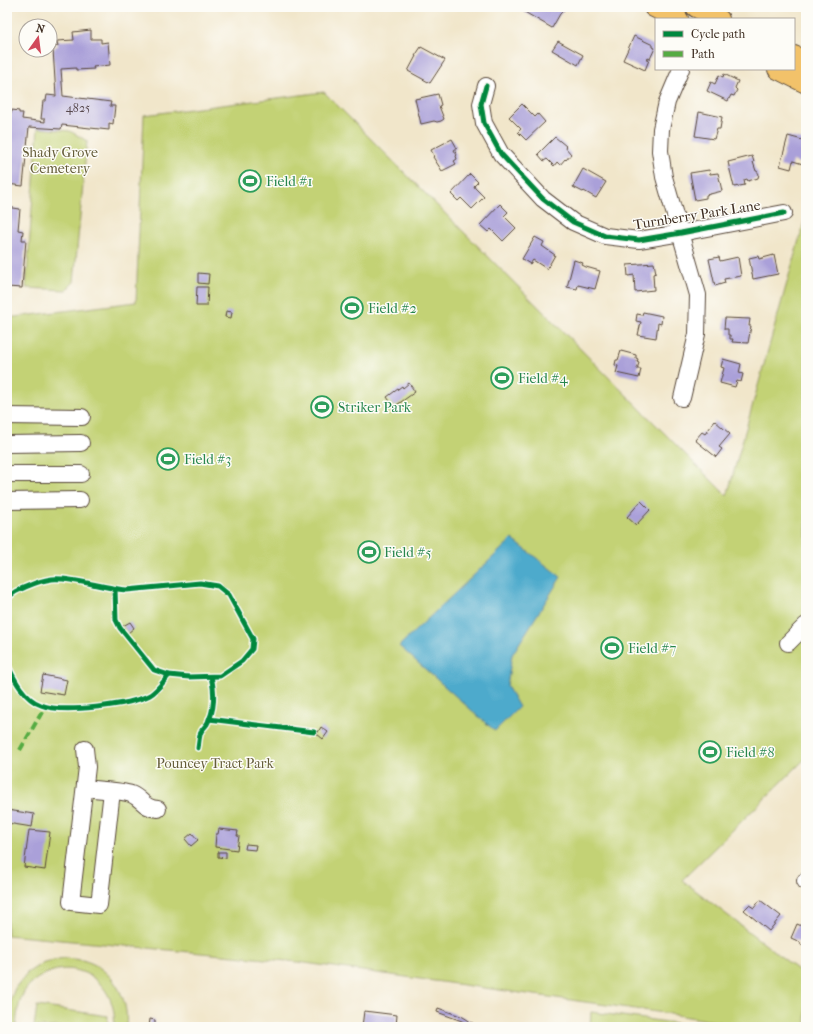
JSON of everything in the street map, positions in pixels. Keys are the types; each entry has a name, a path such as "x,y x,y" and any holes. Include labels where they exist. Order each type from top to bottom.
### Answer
{"main road":[{"path":"654,7 676,18"},
{"path":"795,56 806,62"},
{"path":"780,70 806,83"}],"street":[{"path":"681,70 667,102 661,129 660,151 664,177 698,295 697,334 682,398"},
{"name":"Turnberry Park Lane","path":"486,86 481,104 484,123 501,154 549,204 573,222 605,236 639,240 784,212"},
{"path":"7,416 82,417"},
{"path":"7,444 81,443"},
{"path":"7,474 81,474"},
{"path":"7,501 80,500"},
{"path":"788,643 806,625"},
{"path":"85,749 88,762 71,902 99,905 112,791"},
{"path":"85,788 133,795 148,807 158,810"}],"green space":[{"name":"Striker Park","path":"324,92 727,496 806,215 806,758 682,880 806,976 806,1027 749,1027 664,1013 298,962 7,935 7,318 136,302 144,115"},
{"name":"Shady Grove Cemetery","path":"38,128 70,131 87,141 74,282 66,290 26,288"},
{"path":"64,958 82,960 93,964 102,969 110,977 122,995 125,1006 126,1027 114,1027 114,1012 110,998 103,987 93,978 81,972 68,969 54,971 40,977 30,984 24,991 20,1002 16,1027 7,1027 8,1007 15,988 27,973 44,962"},
{"path":"37,1006 108,1016 107,1027 34,1027"},
{"path":"591,1012 698,1026 590,1027"}],"water":[{"path":"512,539 561,577 512,655 507,686 519,707 495,731 399,646"}],"building":[{"path":"516,7 562,7 564,10 552,28"},
{"path":"91,30 91,39 101,39 101,43 108,42 110,65 93,67 94,69 61,69 63,96 111,102 110,106 115,106 113,124 109,123 109,130 62,125 61,129 29,127 23,186 7,184 7,121 9,112 12,112 12,110 19,111 19,113 23,113 22,119 45,122 45,119 41,119 43,101 46,101 47,95 56,96 54,58 58,58 58,41 74,40 73,32"},
{"path":"634,36 653,45 655,48 650,59 648,58 647,60 649,60 645,70 623,60"},
{"path":"558,41 583,55 578,65 552,50"},
{"path":"421,47 445,60 430,83 408,71"},
{"path":"724,74 738,81 735,88 737,90 734,96 731,95 728,101 707,91 711,82 715,84 719,75 723,77"},
{"path":"438,94 441,105 439,106 444,119 437,122 434,121 421,124 415,99"},
{"path":"522,104 535,117 538,114 545,122 526,140 518,132 521,129 509,117"},
{"path":"699,112 722,117 720,129 717,129 714,139 695,136"},
{"path":"788,136 806,141 806,165 793,161 791,169 780,166"},
{"path":"555,137 566,146 565,147 571,154 560,165 557,162 554,166 547,159 544,161 538,154"},
{"path":"452,139 457,148 454,150 457,155 457,159 454,161 456,164 442,171 433,157 434,156 431,150"},
{"path":"752,156 756,171 759,174 758,178 748,181 747,179 744,180 745,185 734,187 728,162"},
{"path":"583,169 606,182 596,198 573,187"},
{"path":"709,170 710,174 718,173 722,191 706,195 706,198 695,200 690,173"},
{"path":"470,174 478,182 474,186 475,188 484,197 472,209 461,198 458,201 451,194"},
{"path":"500,204 508,212 504,216 516,228 503,241 491,229 488,232 480,225"},
{"path":"7,207 20,209 18,230 23,231 22,240 26,240 22,288 7,287"},
{"path":"535,237 544,242 542,246 555,255 547,269 533,260 530,264 522,259"},
{"path":"774,255 778,274 753,279 749,258 758,256 759,259"},
{"path":"719,257 720,261 738,257 741,276 724,279 725,283 715,286 709,259"},
{"path":"574,260 583,263 582,265 586,267 600,271 595,289 578,285 577,289 567,287"},
{"path":"654,263 656,273 653,274 654,290 635,292 634,275 628,276 627,265"},
{"path":"198,273 209,274 208,284 198,283"},
{"path":"197,287 208,287 207,306 196,306"},
{"path":"226,311 232,312 231,318 225,317"},
{"path":"643,312 662,316 661,324 658,323 656,338 638,335 641,322 636,321 637,314 642,315"},
{"path":"725,318 750,319 749,326 751,326 748,343 732,342 733,339 730,339 730,335 728,335 728,329 724,329"},
{"path":"621,351 636,355 636,358 638,359 637,362 639,363 637,369 641,369 639,378 616,373 618,366 615,365 616,360 618,360"},
{"path":"723,359 741,364 739,373 743,374 741,382 737,381 735,387 720,383 724,368 721,367"},
{"path":"409,383 415,392 394,407 387,397 402,386 403,388"},
{"path":"715,421 730,434 719,447 722,449 716,457 695,440 702,432 705,434"},
{"path":"641,501 650,510 636,525 627,517"},
{"path":"130,622 134,628 128,633 123,626"},
{"path":"43,675 67,680 64,695 40,691"},
{"path":"321,727 328,732 323,739 317,734"},
{"path":"7,810 34,814 32,827 7,823"},
{"path":"219,829 238,831 237,836 239,836 237,850 215,847 216,834 218,834"},
{"path":"29,830 50,832 45,870 24,867"},
{"path":"192,833 198,840 191,846 185,839"},
{"path":"246,844 256,845 255,850 245,849"},
{"path":"218,852 226,852 226,858 218,857"},
{"path":"760,900 781,916 769,931 744,910 749,905 754,908"},
{"path":"797,924 806,928 805,947 801,945 800,942 791,938"},
{"path":"438,1008 463,1017 479,1027 472,1027 462,1021 437,1012"},
{"path":"364,1011 397,1015 396,1027 362,1027"},
{"path":"150,1019 155,1020 155,1027 149,1027"}],"marked path":[{"path":"20,750 45,707"}],"cycle path":[{"path":"486,86 481,104 484,123 501,154 543,199 573,222 605,236 639,240 784,213"},
{"path":"7,599 19,590 52,579 79,581 109,588 127,590 200,583 218,586 229,595 253,639 252,649 242,661 220,676 189,677 169,675 150,695 127,702 96,707 64,709 51,708 41,705 30,698 20,688 7,664"},
{"path":"115,589 116,620 120,628 154,670 169,675"},
{"path":"198,748 200,734 210,719 212,713 214,695 211,677"},
{"path":"209,719 314,732"}],"place":[{"name":"Field #1","path":"250,181"},
{"name":"Field #2","path":"352,308"},
{"name":"Field #4","path":"502,378"},
{"name":"Striker Park","path":"322,407"},
{"name":"Field #3","path":"168,459"},
{"name":"Field #5","path":"369,552"},
{"name":"Field #7","path":"612,648"},
{"name":"Field #8","path":"710,752"}],"park label":[{"name":"Pouncey Tract Park","path":"215,763"}]}
